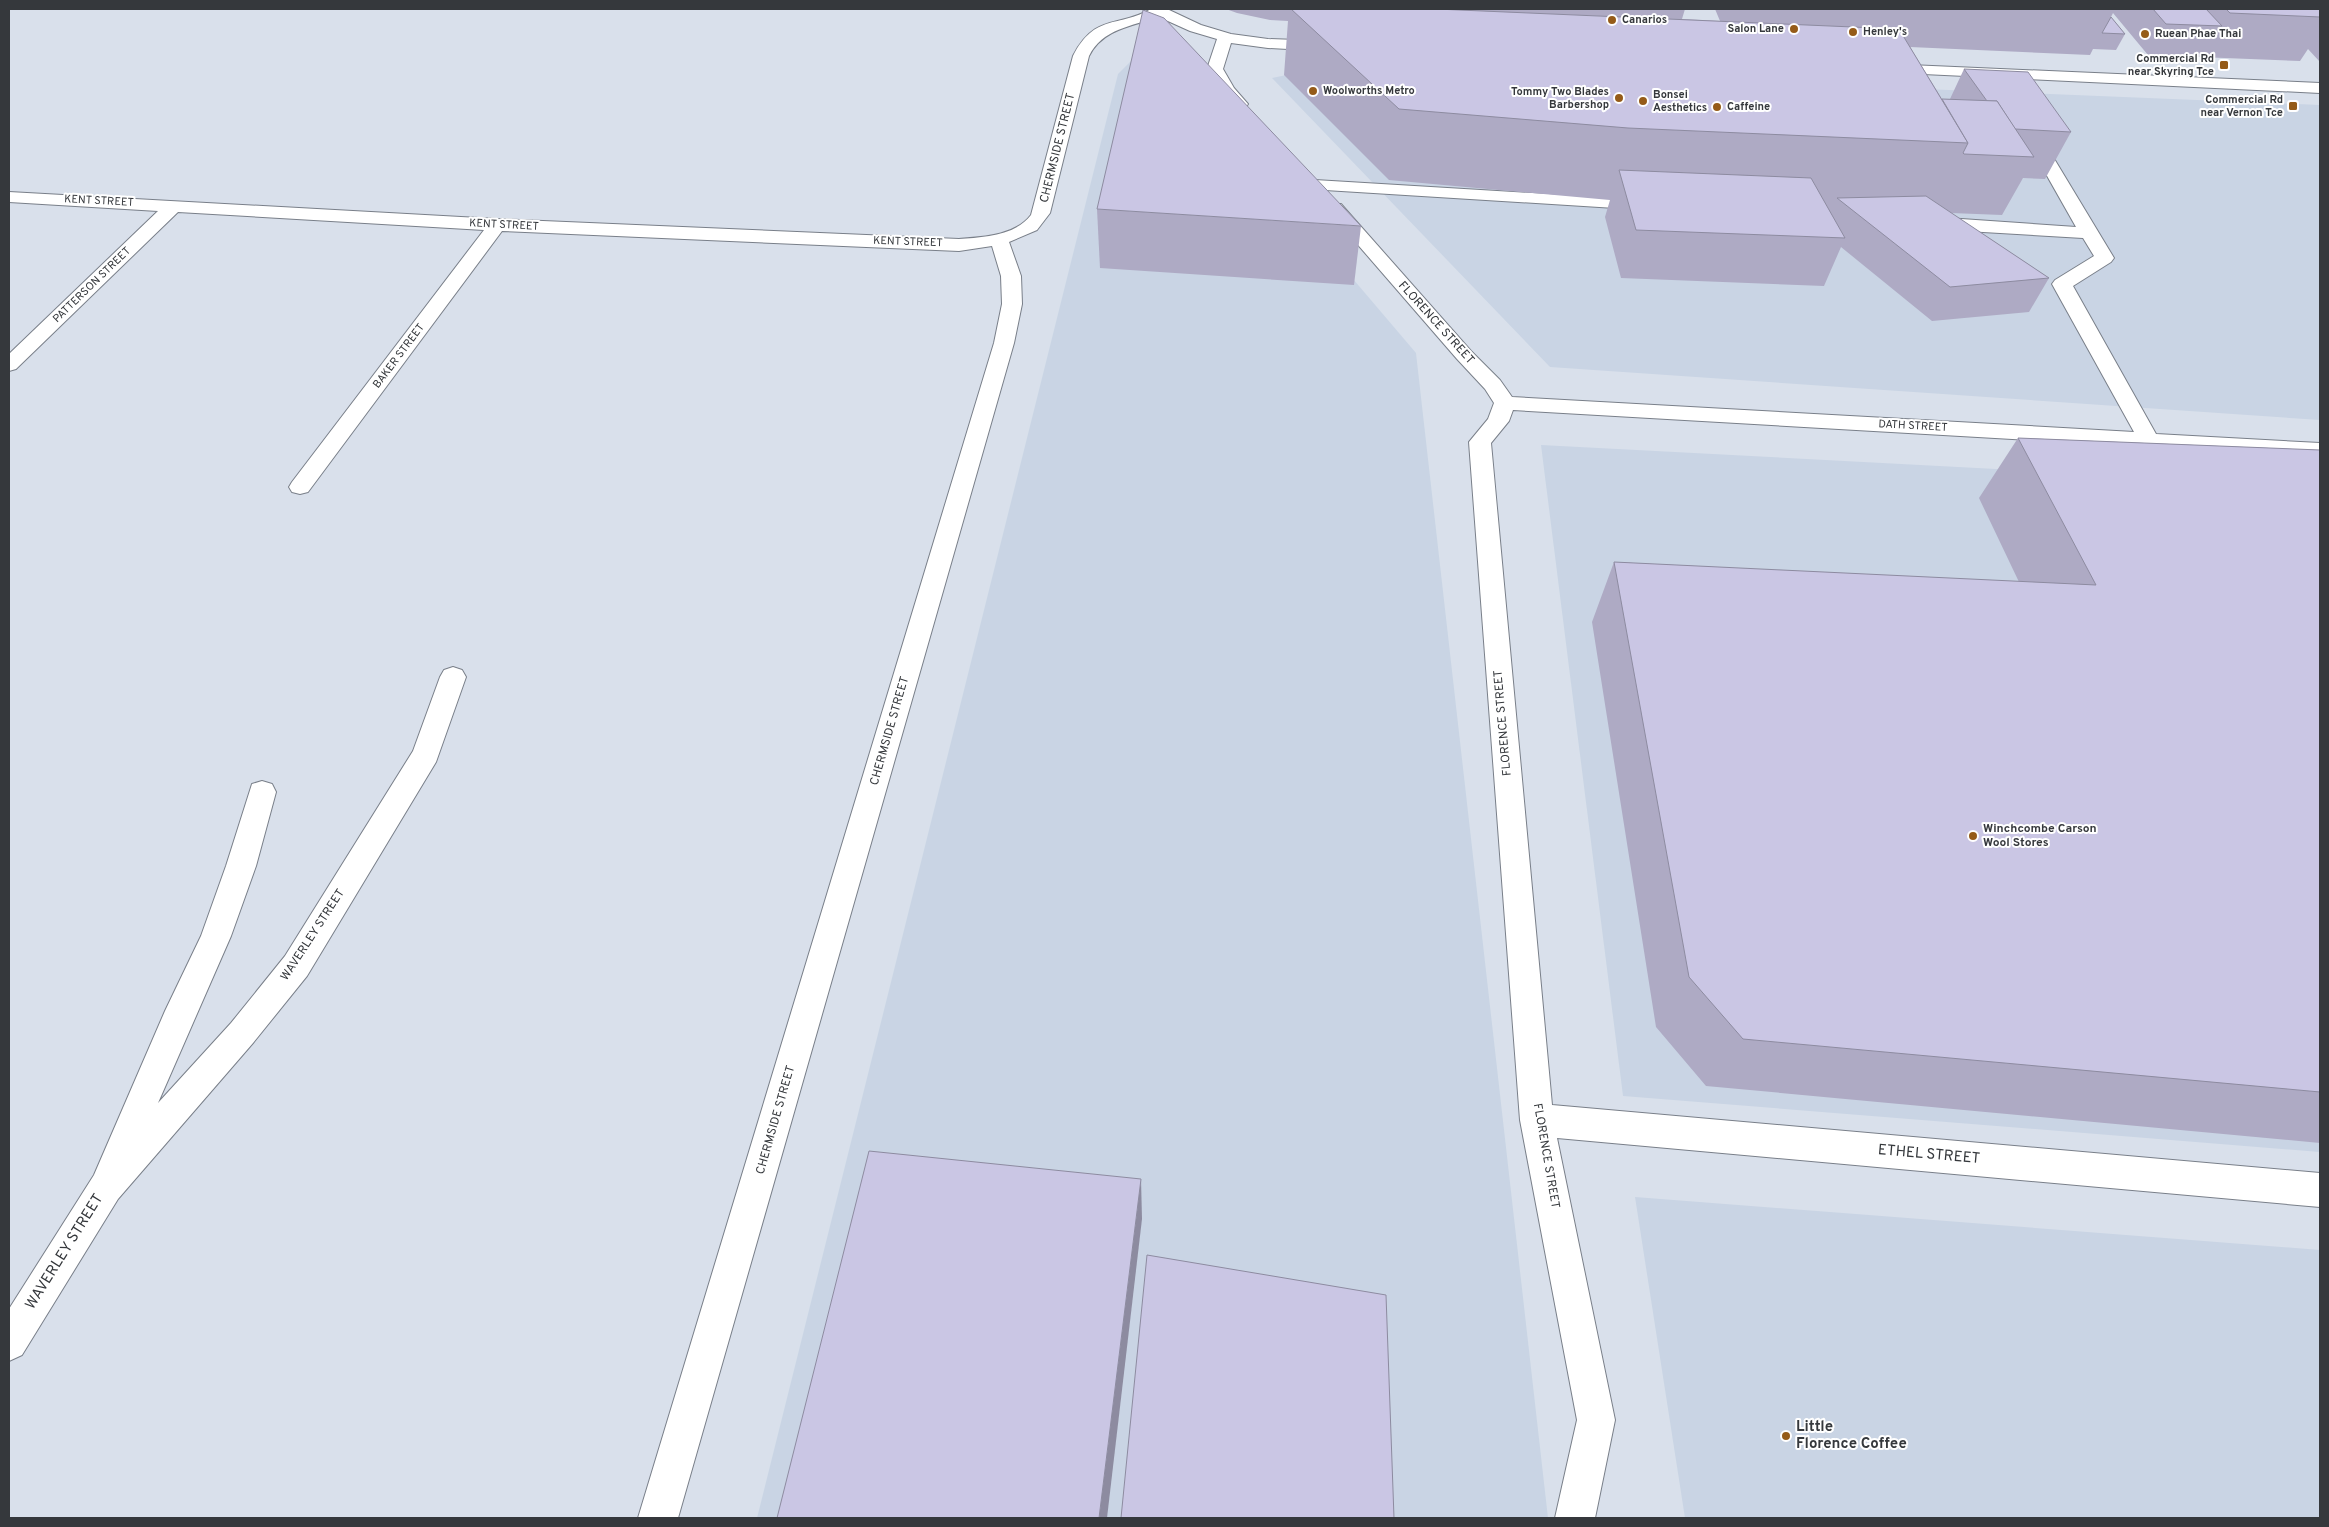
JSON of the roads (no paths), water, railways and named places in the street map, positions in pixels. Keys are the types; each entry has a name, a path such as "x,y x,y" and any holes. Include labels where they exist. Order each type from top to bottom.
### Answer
{"street":[{"path":"1159,10 1195,29 1225,38 1278,44 1335,46"},
{"name":"CHERMSIDE STREET","path":"658,1518 1004,343 1012,304 1011,276 998,239 1021,231 1037,221 1044,205 1081,56 1088,42 1101,31 1159,10"},
{"path":"1225,38 1215,69 1227,90 1251,115"},
{"path":"1870,68 2320,88"},
{"path":"1996,73 2008,95"},
{"path":"2023,119 2104,258 2062,284 2149,440"},
{"name":"FLORENCE STREET","path":"1303,171 1464,355 1493,385 1505,403 1498,421 1480,442 1537,1120 1596,1420 1575,1518"},
{"path":"1315,185 1668,207"},
{"name":"KENT STREET","path":"9,197 175,205 497,225 959,245 998,239"},
{"name":"PATTERSON STREET","path":"9,365 175,205"},
{"path":"1914,222 2090,233"},
{"name":"BAKER STREET","path":"300,487 497,225"},
{"name":"DATH STREET","path":"1505,403 2320,450"},
{"name":"WAVERLEY STREET","path":"106,1187 242,1034 296,966 426,754 453,677"},
{"name":"WAVERLEY STREET","path":"9,1342 106,1187 181,1012 216,936 241,866 262,792"},
{"name":"ETHEL STREET","path":"1537,1120 2320,1190"}],"place":[{"name":"Canarios","path":"1612,20"},
{"name":"Salon Lane","path":"1794,29"},
{"name":"Henley's","path":"1853,32"},
{"name":"Ruean Phae Thai","path":"2145,34"},
{"name":"Commercial Rd near Skyring Tce","path":"2224,65"},
{"name":"Woolworths Metro","path":"1313,91"},
{"name":"Tommy Two Blades Barbershop","path":"1619,98"},
{"name":"Bonsei Aesthetics","path":"1643,101"},
{"name":"Commercial Rd near Vernon Tce","path":"2293,106"},
{"name":"Caffeine","path":"1717,107"},
{"name":"Winchcombe Carson Wool Stores","path":"1973,836"},
{"name":"Little Florence Coffee","path":"1786,1436"}]}
